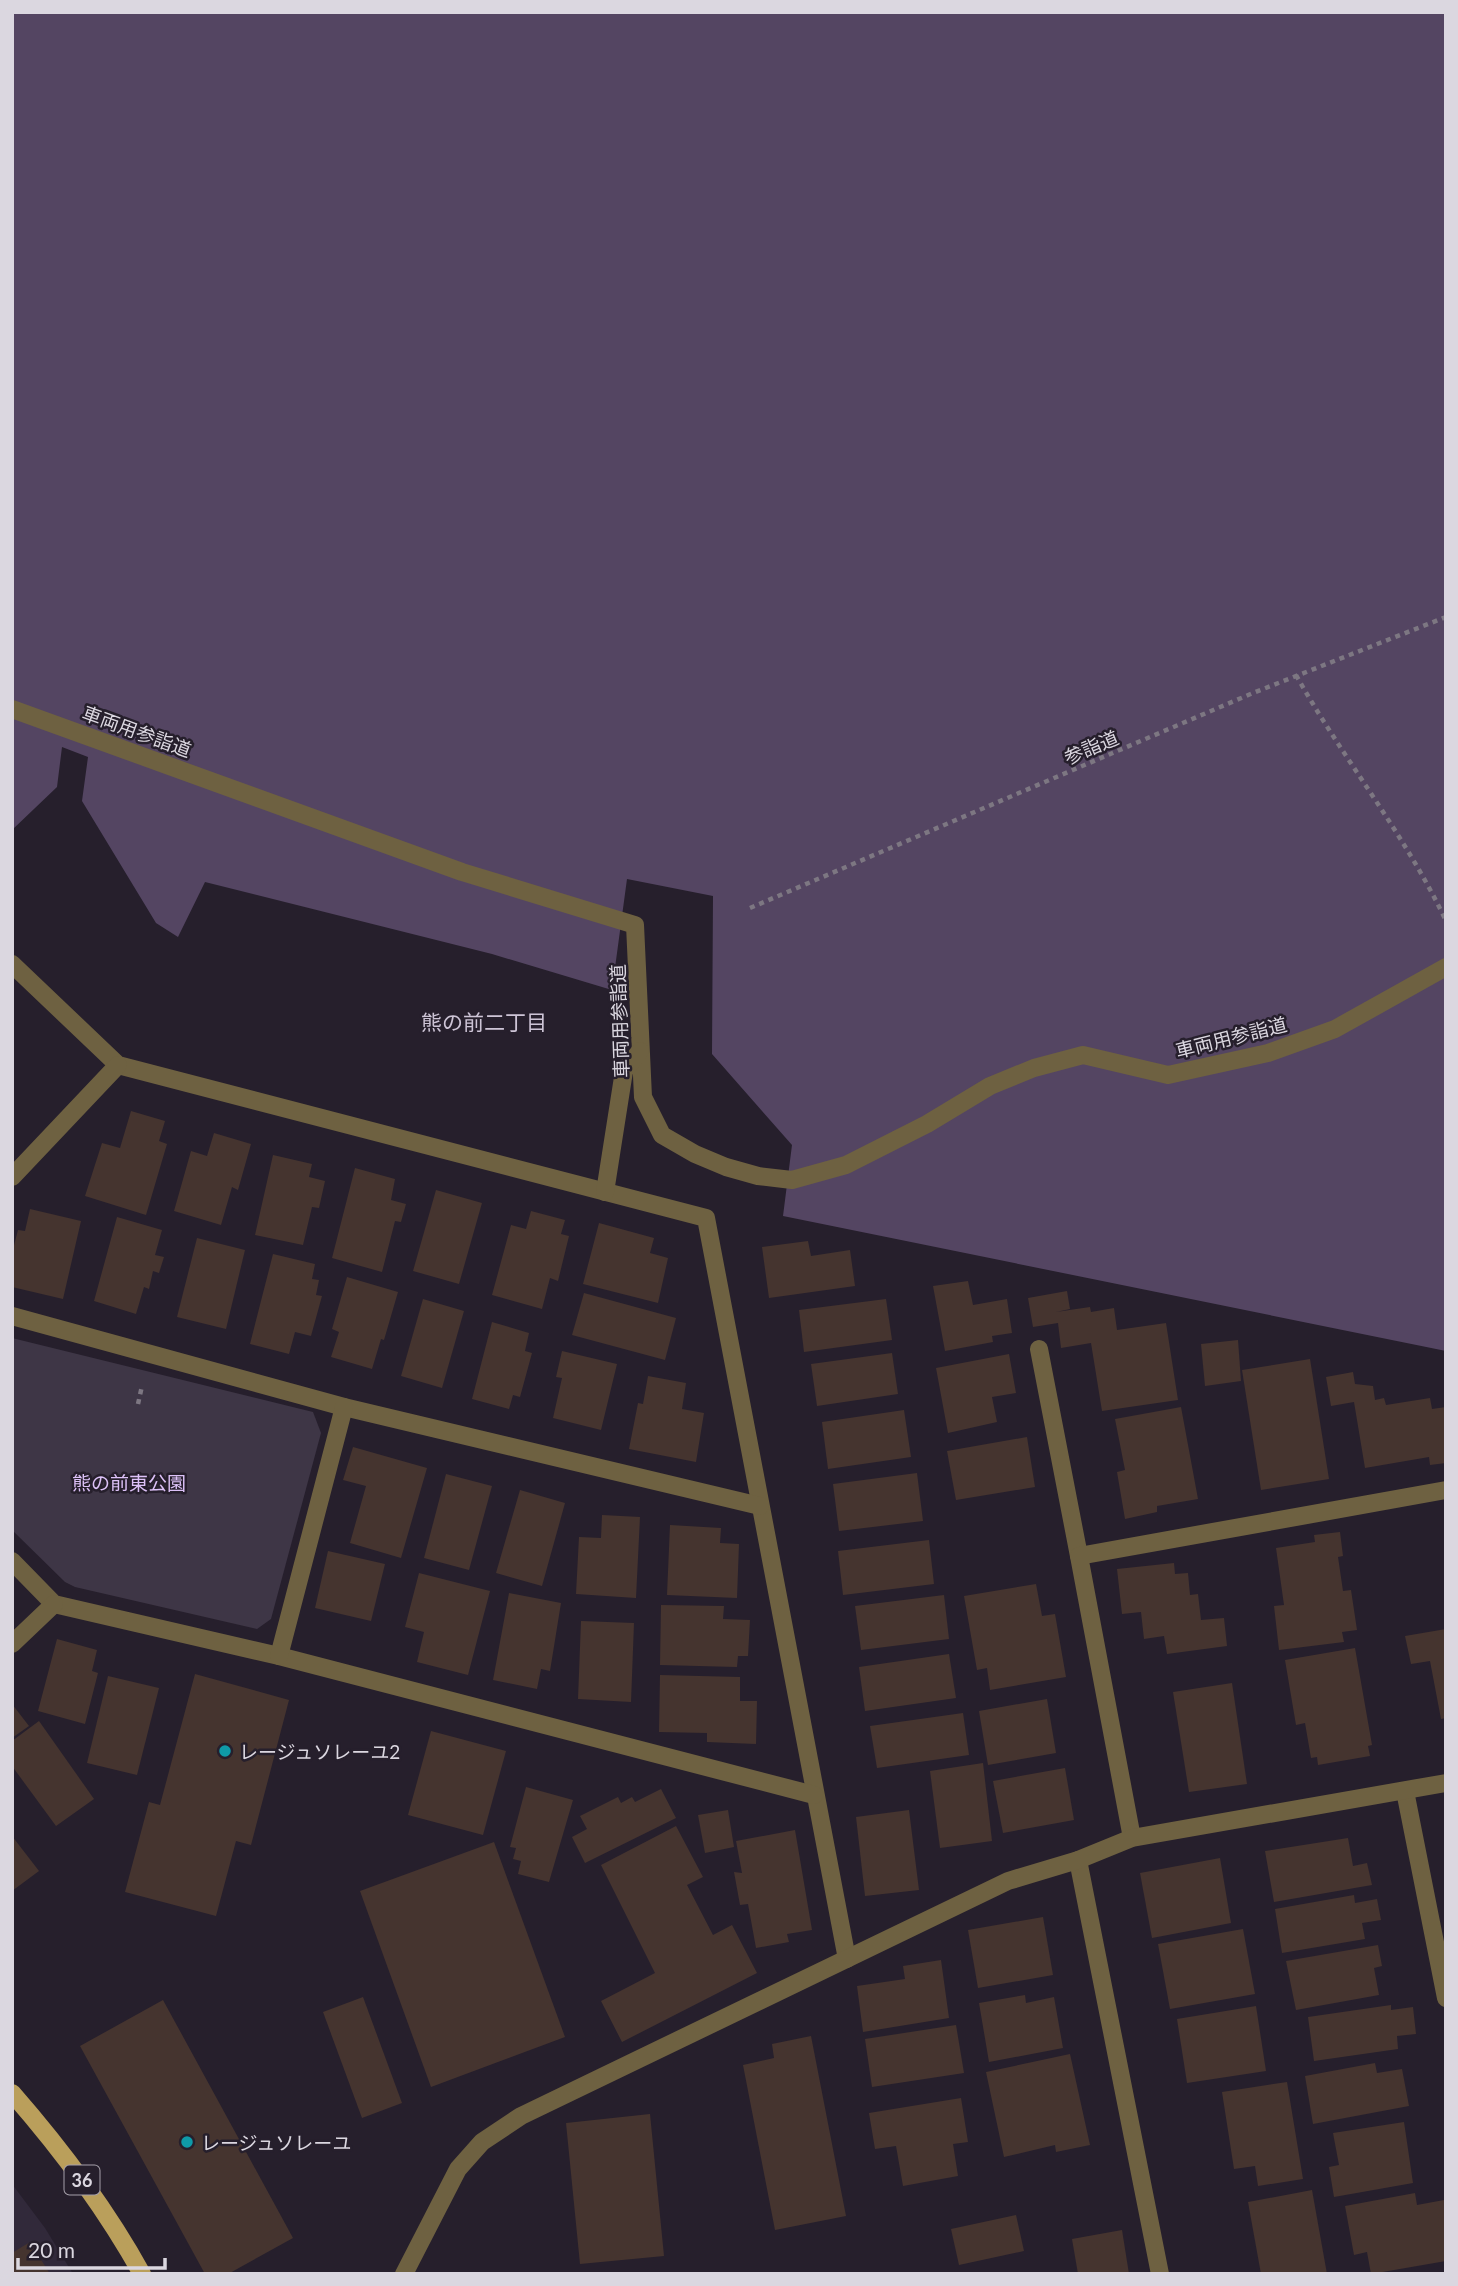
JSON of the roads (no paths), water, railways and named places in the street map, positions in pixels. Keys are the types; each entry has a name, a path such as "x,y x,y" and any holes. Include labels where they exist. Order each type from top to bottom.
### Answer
{"main road":[{"name":"36","path":"12,2093 56,2144 123,2240 142,2274"}],"street":[{"name":"車両用参詣道","path":"12,709 462,872 635,925 643,1097 662,1135 695,1154 758,1176 792,1180 846,1165 927,1124 990,1086 1034,1068 1083,1055 1168,1074 1268,1052 1335,1029 1446,967"},
{"path":"12,964 118,1065 706,1218 847,1959"},
{"path":"604,1192 624,1071 640,1051"},
{"path":"12,1177 118,1065"},
{"path":"12,1317 344,1407 760,1506"},
{"path":"1039,1349 1132,1838"},
{"path":"279,1656 344,1407"},
{"path":"1079,1556 1446,1490"},
{"path":"12,1561 54,1604 279,1656 814,1795"},
{"path":"12,1644 54,1604"},
{"path":"404,2274 458,2169 482,2142 531,2109 1008,1881 1078,1860 1132,1838 1446,1783"},
{"path":"1405,1791 1446,1998"},
{"path":"1078,1860 1160,2274"}],"place":[{"name":"レージュソレーユ2","path":"225,1751"},
{"name":"レージュソレーユ","path":"187,2142"}],"district":[{"name":"熊の前二丁目","path":"484,1021"}],"park label":[{"name":"熊の前東公園","path":"129,1482"}]}
